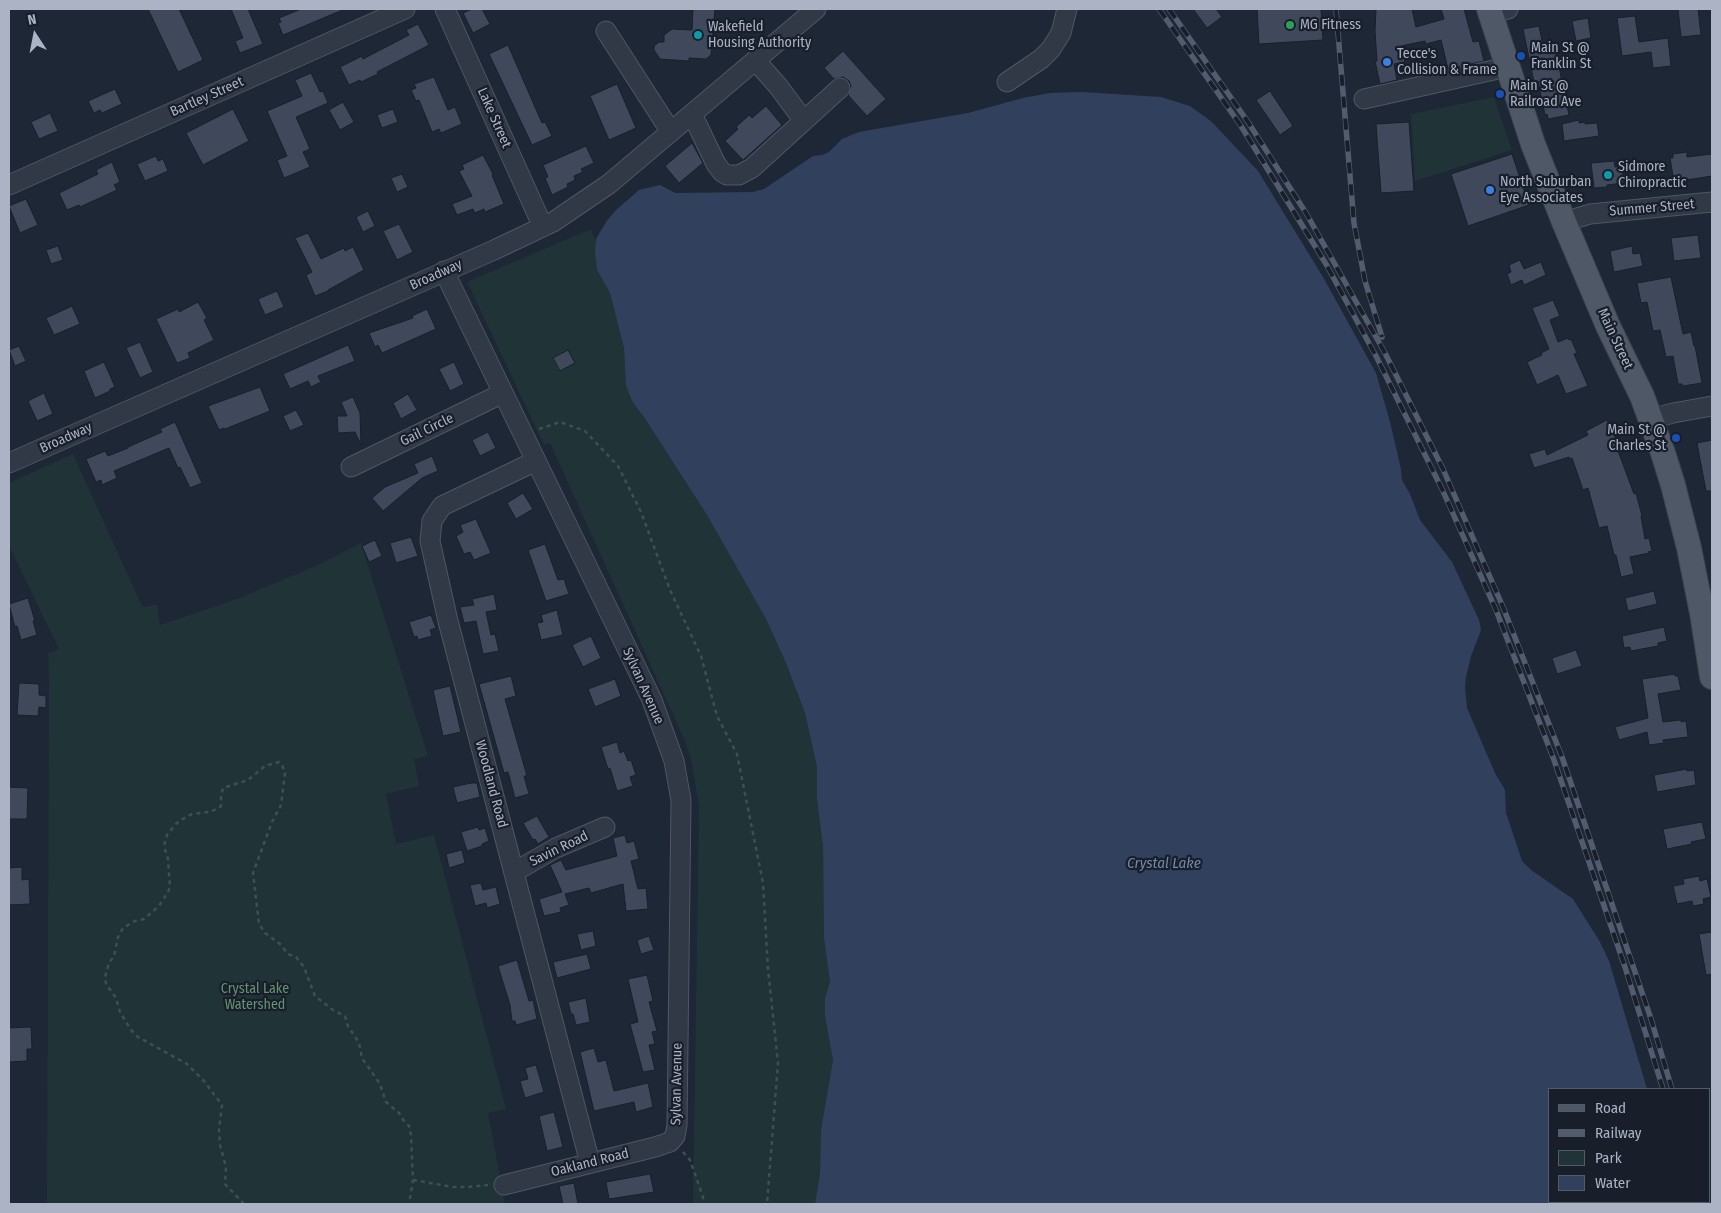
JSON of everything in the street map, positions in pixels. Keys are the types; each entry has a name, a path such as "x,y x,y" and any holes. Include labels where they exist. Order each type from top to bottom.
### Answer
{"main road":[{"name":"Main Street","path":"1496,10 1507,67 1533,144 1608,326 1652,420 1674,485 1702,613 1712,677"}],"street":[{"name":"Bartley Street","path":"9,185 405,9"},
{"name":"Lake Street","path":"445,9 544,227"},
{"name":"Broadway","path":"9,463 544,227 610,184 816,9"},
{"path":"1007,82 1041,59 1052,49 1061,33 1066,9"},
{"path":"606,32 671,132"},
{"path":"755,60 778,86 804,121"},
{"path":"1364,99 1507,67"},
{"path":"692,114 716,164 722,172 728,175 744,173 752,168 840,88"},
{"name":"Summer Street","path":"1564,222 1590,214 1712,202"},
{"name":"Sylvan Avenue","path":"444,271 652,700 668,743 679,782 682,850 677,1126 674,1138"},
{"name":"Gail Circle","path":"351,467 503,393"},
{"path":"1652,420 1673,413 1712,406"},
{"name":"Woodland Road","path":"536,461 442,506 435,515 430,530 431,547 590,1163"},
{"name":"Savin Road","path":"514,872 556,848 605,827"},
{"name":"Oakland Road","path":"504,1184 660,1146 674,1138"}],"path":[{"path":"523,434 560,422 586,431 618,466 641,512 670,590 701,656 717,716 737,754 763,882 768,969 778,1063 767,1204"},
{"path":"244,1204 225,1184 226,1166 220,1145 219,1129 222,1105 204,1081 187,1064 138,1037 131,1030 120,1012 116,998 106,984 106,977 109,963 114,956 118,937 123,928 135,921 144,919 159,906 168,892 170,887 168,859 164,846 167,835 179,821 192,814 209,812 219,808 221,806 220,796 223,788 248,780 265,766 276,762 282,765 285,773 281,805 272,822 253,873 259,924 265,933 280,944 288,954 296,957 304,967 315,996 333,1010 345,1016 348,1026 359,1043 362,1058 380,1084 386,1102 399,1113 409,1126 413,1180 409,1204"},
{"path":"674,1138 690,1160 703,1197 703,1204"},
{"path":"413,1180 440,1186 468,1187 504,1184"}],"green space":[{"path":"1494,97 1512,150 1415,181 1411,114"},
{"path":"591,229 596,242 597,270 610,293 624,348 626,386 633,403 707,515 766,619 786,663 805,713 817,767 817,800 823,846 824,938 830,982 825,998 825,1016 833,1060 821,1129 820,1173 815,1204 693,1204 699,805 691,759 685,741 550,443 544,445 467,282"},
{"name":"Crystal Lake Watershed","path":"73,454 142,606 146,607 157,604 160,625 237,599 318,565 361,543 428,756 414,759 419,786 386,794 396,844 434,835 506,1109 488,1113 505,1204 47,1204 48,653 59,649 9,546 9,483"}],"water":[{"name":"Crystal Lake","path":"1081,92 1161,97 1190,106 1212,122 1258,171 1323,277 1376,373 1390,422 1402,480 1410,494 1420,520 1452,562 1479,620 1481,630 1471,656 1466,677 1467,708 1495,773 1505,790 1506,813 1522,861 1531,870 1573,899 1600,942 1609,961 1647,1088 1548,1088 1548,1203 1674,1204 815,1204 820,1173 821,1129 833,1060 825,1016 825,998 830,982 824,938 823,846 817,800 817,767 805,713 786,663 766,619 707,515 633,403 626,386 624,348 610,293 597,270 596,239 616,210 639,190 660,185 675,193 753,192 764,189 813,156 829,152 842,139 859,132 968,113 1023,98 1050,93"}],"building":[{"path":"148,9 179,9 203,60 178,72"},
{"path":"231,9 248,9 263,44 240,53 235,41 243,38"},
{"path":"301,9 345,9 283,35 278,23 281,22 279,18"},
{"path":"472,9 482,9 490,24 473,33 463,13"},
{"name":"Wakefield Housing Authority","path":"693,9 715,9 711,55 706,59 689,58 689,61 660,59 654,50 654,46 659,42 664,42 664,35 672,29 692,30"},
{"path":"1193,9 1216,9 1222,17 1207,28"},
{"name":"MG Fitness","path":"1257,9 1321,9 1323,40 1259,44"},
{"path":"1376,9 1412,9 1416,27 1444,19 1441,9 1464,9 1473,42 1479,41 1484,61 1448,69 1441,40 1426,44 1425,41 1401,46 1405,62 1394,64 1397,80 1380,84 1375,61 1377,61"},
{"path":"1678,9 1698,9 1701,35 1681,37"},
{"path":"1635,16 1639,42 1668,38 1671,66 1653,68 1651,52 1622,56 1617,18"},
{"path":"1588,18 1591,38 1576,41 1572,21"},
{"path":"418,24 429,45 377,72 378,74 349,85 340,67 362,56 363,59 409,35 406,30"},
{"path":"1539,26 1543,45 1554,43 1569,115 1548,119 1547,114 1545,115 1538,81 1534,82 1523,29"},
{"path":"508,45 542,123 545,122 552,136 532,145 489,54"},
{"path":"843,51 886,99 867,116 848,95 851,86 849,81 843,77 834,79 824,68"},
{"path":"311,73 320,92 323,91 328,103 296,117 310,149 303,152 310,167 284,178 277,160 287,156 267,111 302,96 295,80"},
{"path":"434,77 448,110 455,107 462,124 441,133 439,129 432,132 419,100 416,101 411,90 416,88 414,84"},
{"path":"617,84 636,128 609,140 590,96"},
{"path":"115,89 122,104 102,113 100,110 94,113 88,101"},
{"path":"1270,91 1293,126 1280,135 1256,100"},
{"path":"343,102 354,122 340,130 329,110"},
{"path":"766,106 782,125 743,160 725,141 749,115 752,118"},
{"path":"233,109 249,141 203,165 186,133"},
{"path":"393,109 398,122 382,128 377,115"},
{"path":"50,113 58,131 39,139 31,122"},
{"path":"1579,120 1579,123 1585,122 1585,124 1597,123 1599,136 1564,141 1562,124"},
{"path":"1409,122 1414,191 1381,193 1376,124"},
{"path":"692,143 703,163 679,183 665,166"},
{"path":"586,146 594,163 581,169 583,172 574,176 575,180 567,184 568,187 552,195 545,178 548,177 543,165"},
{"path":"1687,152 1687,157 1712,154 1712,176 1674,182 1670,158 1673,158 1673,154"},
{"name":"North Suburban Eye Associates","path":"1512,154 1529,205 1468,226 1451,174"},
{"path":"483,155 493,174 504,204 485,212 484,209 475,213 473,209 457,215 452,204 472,196 459,171 464,169 462,165"},
{"path":"156,156 158,161 163,159 168,171 145,181 137,164"},
{"name":"Sidmore Chiropractic","path":"1614,161 1615,167 1622,166 1624,183 1594,188 1591,163"},
{"path":"112,162 120,182 114,185 117,190 80,207 79,205 67,210 59,193 98,174 96,170"},
{"path":"402,174 408,187 397,192 391,178"},
{"path":"26,199 38,225 20,233 9,206"},
{"path":"368,211 375,226 363,232 356,217"},
{"path":"399,224 413,252 397,260 383,231"},
{"path":"308,233 321,259 344,248 345,251 353,247 364,270 328,291 315,296 306,275 312,272 295,238"},
{"path":"1698,235 1701,258 1674,261 1671,238"},
{"path":"58,246 63,260 51,264 46,250"},
{"path":"1632,246 1633,254 1640,253 1643,266 1614,272 1610,251"},
{"path":"1520,260 1524,269 1541,262 1546,275 1524,285 1522,280 1511,285 1507,274 1511,272 1509,265"},
{"path":"1671,277 1683,334 1691,332 1702,383 1683,386 1678,384 1673,356 1666,357 1660,330 1653,331 1647,302 1641,303 1637,283"},
{"path":"277,291 284,307 265,315 258,299"},
{"path":"1553,300 1560,316 1550,320 1558,342 1568,338 1569,340 1571,339 1577,353 1574,354 1588,386 1566,394 1558,375 1537,385 1527,362 1542,355 1541,353 1549,349 1532,308"},
{"path":"198,302 207,318 204,320 214,340 188,353 190,358 177,363 156,319 178,309 179,312"},
{"path":"72,306 80,324 54,335 46,318"},
{"path":"427,309 436,329 382,353 378,345 375,347 369,333 413,318 412,316"},
{"path":"140,342 153,372 140,378 126,348"},
{"path":"348,345 355,361 318,376 321,382 311,387 308,381 290,389 283,374"},
{"path":"19,346 26,361 15,366 9,350"},
{"path":"568,350 575,363 560,371 553,358"},
{"path":"104,362 115,387 95,398 84,371"},
{"path":"454,362 464,384 450,391 439,369"},
{"path":"260,387 270,411 219,430 208,406"},
{"path":"44,393 53,414 37,421 28,401"},
{"path":"408,394 417,410 401,419 393,403"},
{"path":"353,397 360,413 361,445 355,432 338,433 337,416 347,416 341,402"},
{"path":"296,410 304,425 290,431 283,416"},
{"path":"1607,420 1616,439 1614,440 1634,494 1636,493 1645,539 1649,538 1652,551 1630,557 1634,574 1621,577 1607,526 1599,528 1588,488 1583,490 1572,458 1570,459 1569,457 1534,468 1529,454 1545,449 1547,455 1588,435 1586,431"},
{"path":"175,422 202,483 190,488 169,448 114,471 117,478 102,485 101,480 96,482 86,459 105,451 108,456 128,448 162,432 160,429"},
{"path":"488,432 496,448 480,456 472,440"},
{"path":"1712,440 1712,491 1706,491 1697,443"},
{"path":"432,456 438,471 422,478 383,511 372,498 385,487 418,473 414,464"},
{"path":"523,493 533,509 516,519 507,503"},
{"path":"476,519 491,553 474,560 470,552 464,554 456,536 463,532 460,525"},
{"path":"411,537 418,556 396,563 390,543"},
{"path":"375,540 382,556 369,562 362,546"},
{"path":"545,544 558,580 564,579 569,594 546,601 528,550"},
{"path":"1654,591 1657,604 1628,611 1625,598"},
{"path":"494,594 497,610 486,612 491,635 495,634 499,651 483,654 476,621 464,623 460,607 474,605 472,599"},
{"path":"28,598 37,635 21,640 17,626 15,627 9,604"},
{"path":"557,610 563,635 541,640 537,623 543,622 541,615"},
{"path":"431,615 436,628 430,630 432,636 418,640 417,636 414,637 409,622"},
{"path":"1664,627 1667,641 1658,643 1658,646 1631,651 1630,647 1624,648 1622,636"},
{"path":"591,636 601,658 583,667 572,645"},
{"path":"1576,650 1582,666 1557,674 1552,658"},
{"path":"1675,674 1675,676 1678,676 1681,690 1658,694 1663,722 1686,721 1688,737 1663,740 1664,743 1649,745 1647,732 1619,740 1615,727 1648,718 1642,679"},
{"path":"511,676 516,696 505,699 527,776 524,776 529,794 515,798 508,772 504,773 479,684"},
{"path":"615,679 621,696 595,707 588,689"},
{"path":"19,683 39,684 39,695 46,696 46,708 39,707 38,716 17,715"},
{"path":"450,686 461,732 443,736 433,690"},
{"path":"617,742 620,753 624,751 628,761 631,760 636,775 630,777 633,786 617,791 601,747"},
{"path":"1687,769 1687,771 1694,770 1696,785 1657,792 1654,775"},
{"path":"477,783 480,797 457,803 453,787"},
{"path":"9,787 28,788 27,819 9,819"},
{"path":"537,816 549,837 538,844 535,839 533,840 523,823"},
{"path":"1702,822 1706,839 1667,849 1663,829"},
{"path":"478,827 479,830 485,828 489,841 482,844 482,846 467,851 461,832"},
{"path":"625,835 627,843 634,841 639,859 631,861 638,889 646,888 648,909 626,911 623,884 591,893 589,888 565,894 569,905 560,908 561,912 544,916 539,899 562,892 550,865 561,860 566,870 617,856 613,838"},
{"path":"462,850 465,863 449,868 446,854"},
{"path":"22,867 22,880 29,879 30,904 9,905 9,868"},
{"path":"1699,876 1700,881 1707,879 1711,897 1703,899 1704,904 1693,906 1692,901 1677,904 1673,886 1684,884 1683,879"},
{"path":"481,883 483,890 496,887 500,904 487,908 486,903 475,906 470,885"},
{"path":"593,931 596,946 581,950 577,934"},
{"path":"1712,932 1712,974 1706,975 1699,934"},
{"path":"649,936 654,950 641,954 637,940"},
{"path":"587,954 591,969 557,978 553,962"},
{"path":"517,960 529,1001 533,1000 537,1019 516,1025 515,1021 512,1021 510,1005 498,966"},
{"path":"647,975 653,1001 649,1002 657,1031 652,1032 655,1044 649,1045 655,1070 643,1072 630,1024 638,1022 628,979"},
{"path":"586,998 590,1022 576,1025 568,1002"},
{"path":"31,1027 32,1049 27,1049 27,1061 9,1062 9,1028"},
{"path":"594,1048 598,1062 606,1060 614,1091 648,1083 653,1107 636,1112 634,1102 594,1111 580,1052"},
{"path":"536,1065 544,1092 525,1098 520,1081 528,1079 525,1068"},
{"path":"554,1112 563,1147 547,1151 539,1116"},
{"path":"650,1174 654,1192 609,1199 606,1182"},
{"path":"574,1183 578,1204 563,1204 559,1186"}],"railway":[{"path":"1159,9 1241,126 1326,264 1377,358 1442,489 1496,610 1554,760 1625,967 1663,1088"},
{"path":"1169,9 1248,122 1306,213 1385,353 1443,469 1503,607 1562,757 1651,1019 1672,1088"},
{"path":"1336,9 1354,223 1365,281 1382,337"}],"place":[{"name":"MG Fitness","path":"1290,25"},
{"name":"Wakefield Housing Authority","path":"698,35"},
{"name":"Main St @ Franklin St","path":"1521,56"},
{"name":"Tecce's Collision & Frame","path":"1387,62"},
{"name":"Main St @ Railroad Ave","path":"1500,94"},
{"name":"Sidmore Chiropractic","path":"1608,175"},
{"name":"North Suburban Eye Associates","path":"1490,190"},
{"name":"Main St @ Charles St","path":"1676,438"}]}
